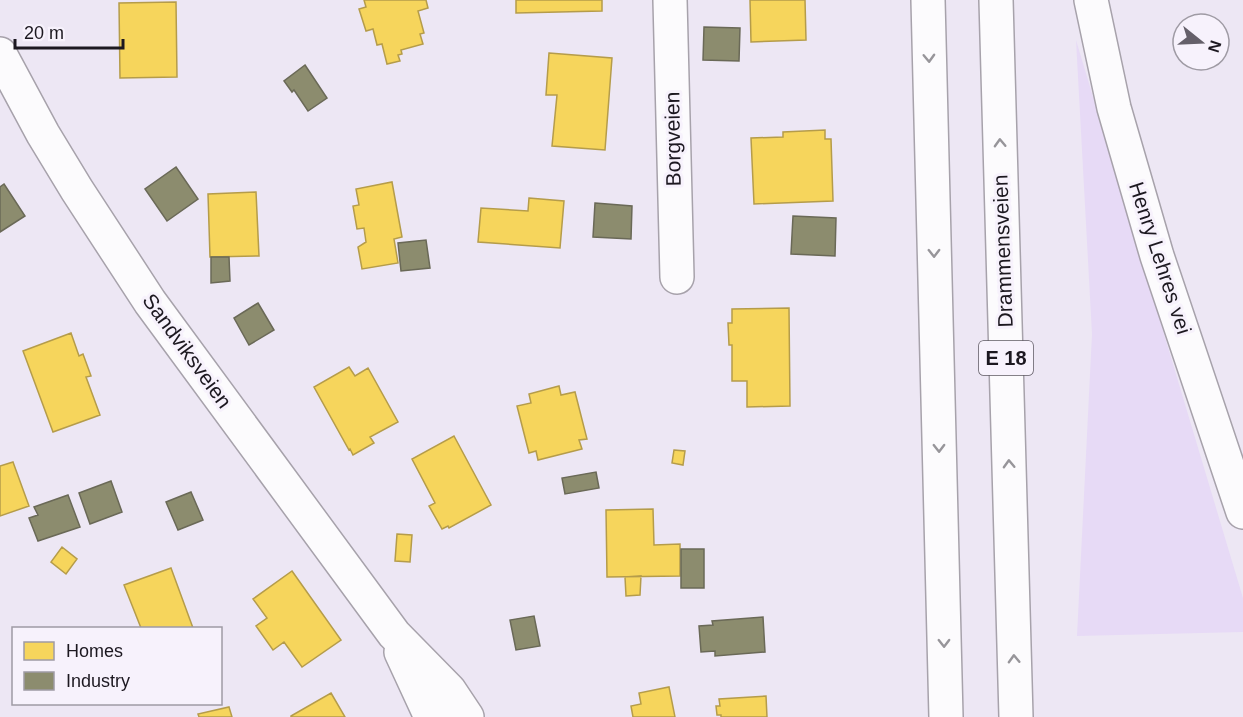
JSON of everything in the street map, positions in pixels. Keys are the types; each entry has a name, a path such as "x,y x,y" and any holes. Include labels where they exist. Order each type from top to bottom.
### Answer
{"main road":[{"name":"Borgveien","path":"670,0 677,278"},
{"path":"928,0 946,717"},
{"name":"Drammensveien","path":"996,0 1016,717"},
{"name":"Henry Lehres vei","path":"1091,0 1114,108 1156,256 1243,512"},
{"name":"Sandviksveien","path":"0,54 43,134 150,302 394,634 449,690 467,717"},
{"name":"Sandviksveien","path":"394,634 431,717"}],"shaded area":[{"path":"1076,40 1243,598 1243,632 1077,636 1092,334"}],"building: Homes":[{"path":"364,0 426,0 428,8 418,11 424,33 420,34 423,44 401,50 402,54 398,55 400,61 387,64 382,44 377,45 373,29 366,31 359,9 366,7"},
{"path":"516,0 602,0 602,11 516,13"},
{"path":"750,0 805,0 806,40 751,42"},
{"path":"176,2 177,77 120,78 119,3"},
{"path":"549,53 612,58 605,150 552,146 557,95 546,95"},
{"path":"825,130 825,139 831,139 833,201 754,204 751,138 783,137 783,132"},
{"path":"392,182 402,237 394,239 398,263 362,269 358,247 366,242 364,228 357,229 353,206 359,205 356,189"},
{"path":"256,192 259,256 210,257 208,194"},
{"path":"529,198 564,201 560,248 478,242 481,208 528,211"},
{"path":"789,308 790,406 747,407 747,381 732,381 732,345 729,345 728,323 732,323 732,309"},
{"path":"71,333 79,356 83,354 91,376 86,377 100,415 53,432 23,351"},
{"path":"349,367 355,376 368,368 398,422 370,437 374,443 353,455 314,387"},
{"path":"559,386 561,395 575,392 587,439 579,440 582,449 538,460 536,451 529,453 517,406 531,403 529,394"},
{"path":"454,436 491,505 449,528 448,526 442,529 429,506 435,503 412,459"},
{"path":"674,450 685,451 683,465 672,463"},
{"path":"13,462 29,506 0,516 0,466"},
{"path":"653,509 654,545 680,544 680,576 607,577 606,510"},
{"path":"397,534 412,535 410,562 395,561"},
{"path":"62,547 77,559 66,574 51,562"},
{"path":"171,568 193,627 141,627 124,585"},
{"path":"292,571 341,640 302,667 284,642 273,650 256,626 267,618 253,599"},
{"path":"641,576 640,595 626,596 625,577"},
{"path":"669,687 675,717 633,717 631,706 641,704 639,693"},
{"path":"331,693 345,717 291,717 291,716"},
{"path":"766,696 767,717 721,717 717,715 716,706 720,706 719,699"},
{"path":"229,707 232,717 199,717 198,714"}],"building: Industry":[{"path":"704,27 740,28 739,61 703,60"},
{"path":"305,65 327,98 308,111 294,90 292,92 284,81"},
{"path":"176,167 198,199 167,221 145,189"},
{"path":"4,184 25,216 0,232 0,187"},
{"path":"595,203 632,206 631,239 593,237"},
{"path":"793,216 836,218 835,256 791,254"},
{"path":"426,240 430,268 401,271 398,243"},
{"path":"211,257 229,257 230,281 211,283"},
{"path":"258,303 274,330 249,345 234,318"},
{"path":"596,472 599,488 565,494 562,478"},
{"path":"111,481 122,512 90,524 79,493"},
{"path":"191,492 203,520 178,530 166,502"},
{"path":"68,495 80,527 38,541 29,518 38,515 34,507"},
{"path":"681,549 704,549 704,588 681,588"},
{"path":"534,616 540,646 516,650 510,620"},
{"path":"763,617 765,652 715,656 715,651 701,652 699,626 713,625 712,621"}]}
